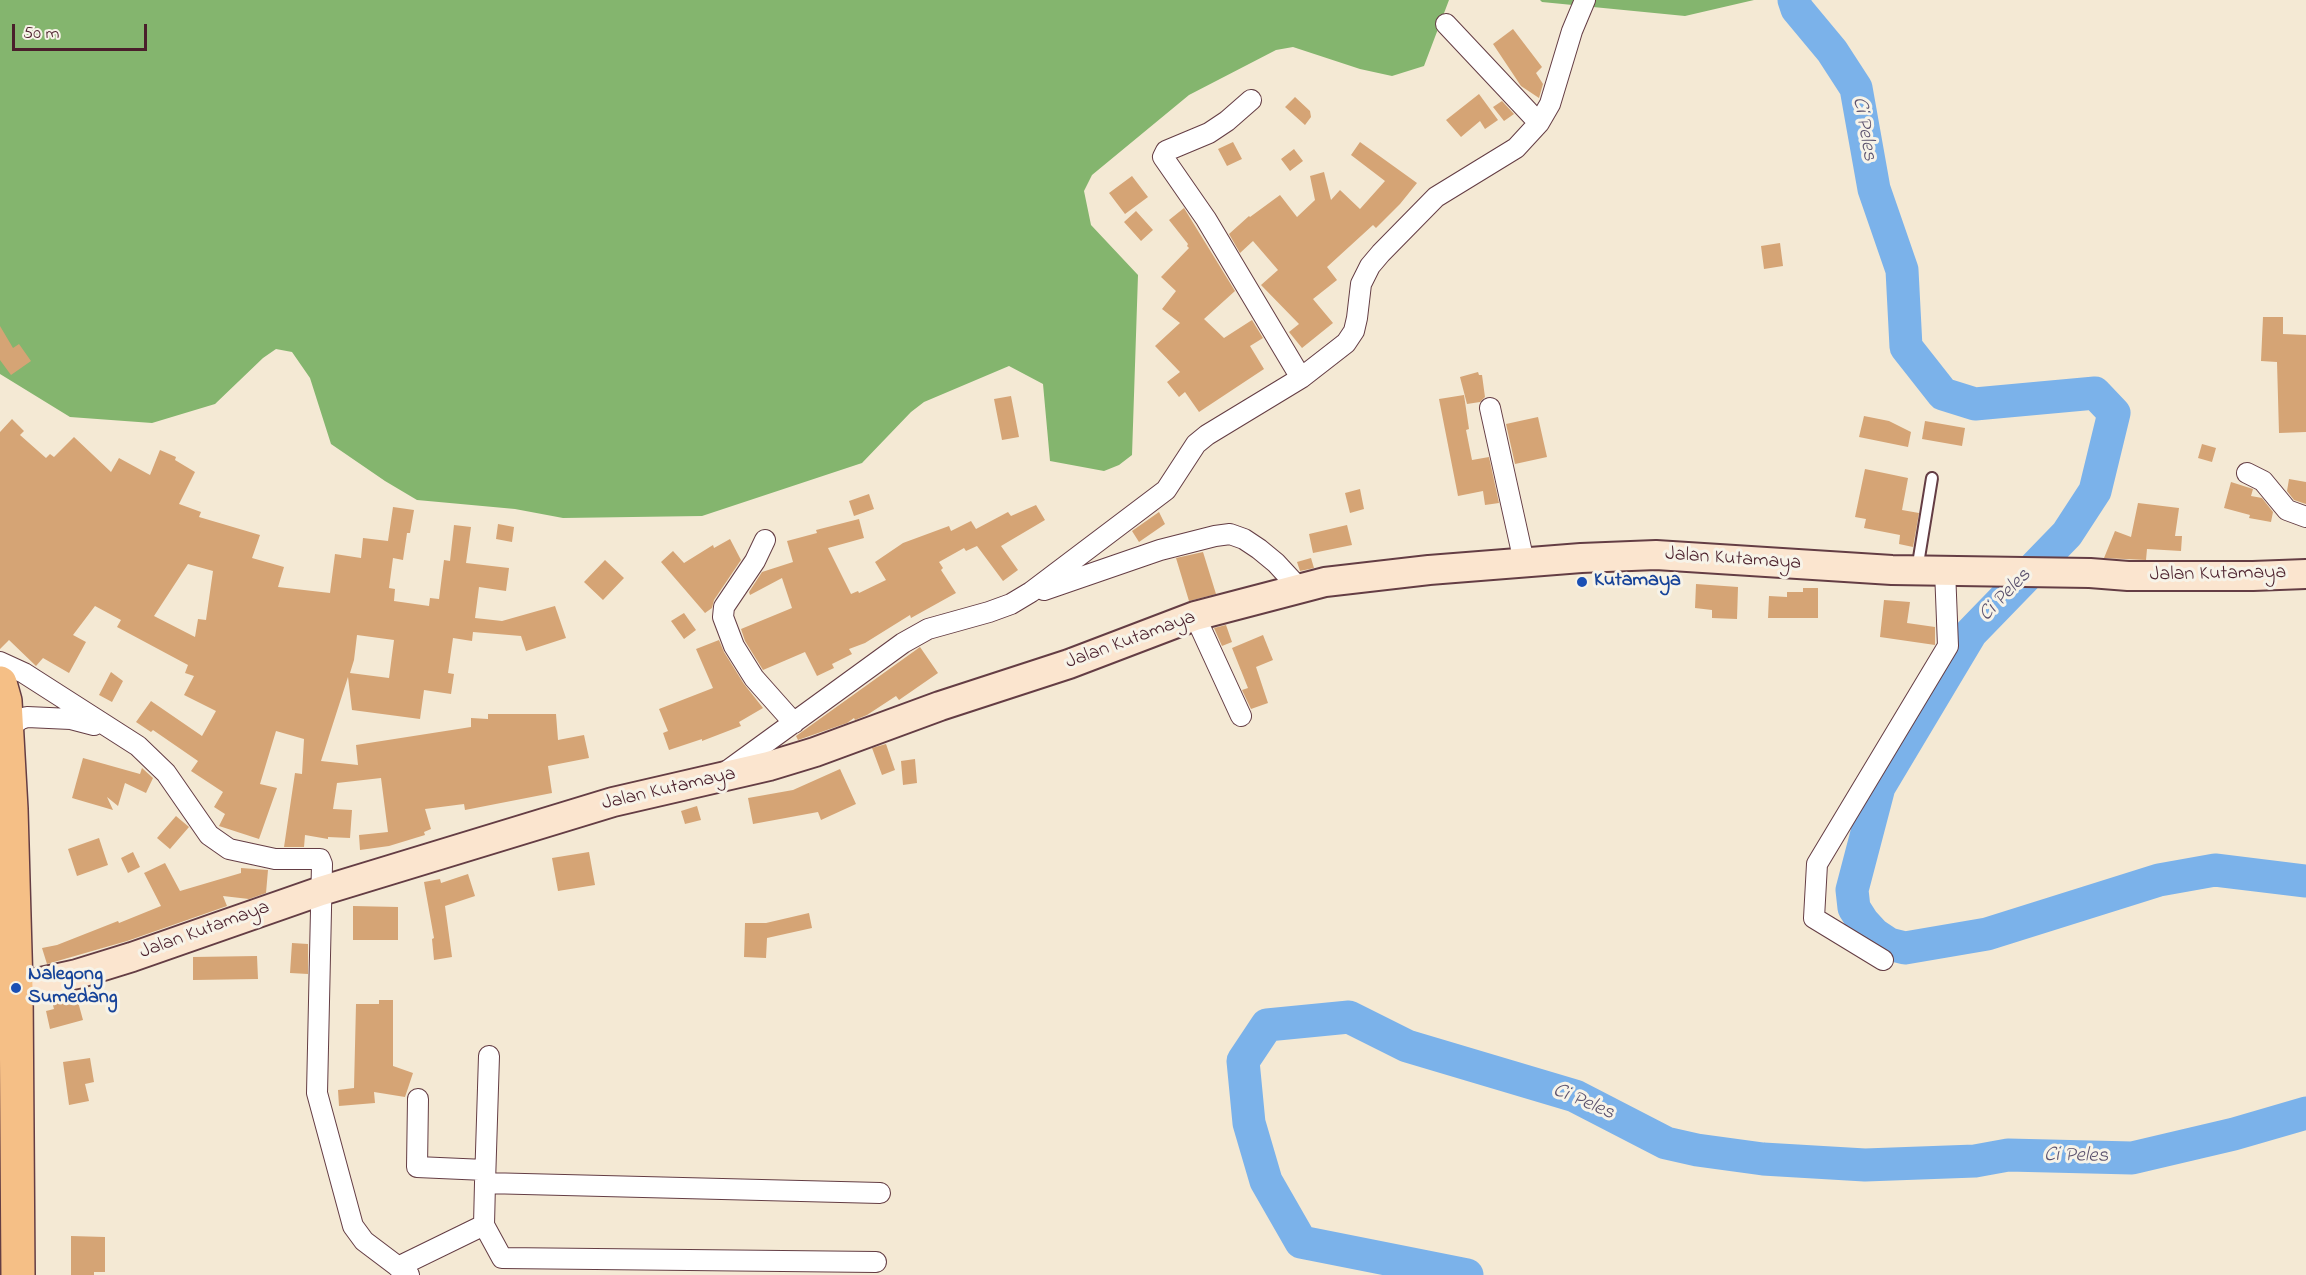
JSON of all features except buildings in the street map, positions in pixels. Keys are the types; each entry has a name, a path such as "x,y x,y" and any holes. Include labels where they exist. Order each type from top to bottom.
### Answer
{"highway":[{"path":"0,683 5,701 7,728 8,1139 18,1275"}],"main road":[{"name":"Jalan Kutamaya","path":"8,990 77,974 132,957 321,891 613,802 718,778 815,752 940,706 1069,664 1195,616 1336,580 1524,562 1656,555 1917,570 2090,573 2128,576 2306,574"}],"street":[{"path":"1011,604 1031,592 1155,500 1166,490 1196,444 1207,435 1300,378 1346,343 1356,324 1361,284 1370,266 1381,253 1436,197 1516,148 1539,123 1550,104 1572,31 1585,0"},
{"path":"1446,24 1539,123"},
{"path":"1251,99 1227,122 1209,133 1166,151 1163,157 1206,219 1300,378"},
{"path":"1490,408 1524,562"},
{"path":"2247,473 2263,481 2287,510 2306,517"},
{"path":"718,778 830,694 928,629 989,612 1060,584 1160,550 1230,534 1244,539 1259,549 1300,588"},
{"path":"765,540 755,561 724,607 723,617 734,646 754,678 794,723"},
{"path":"1883,960 1814,918 1817,864 1948,646 1945,570"},
{"path":"1195,616 1241,716"},
{"path":"0,662 24,672 138,746 166,773 209,835 229,849 275,859 320,860 317,1093 352,1226 364,1241 404,1271 484,1225"},
{"path":"7,728 27,717 71,719 109,728"},
{"path":"489,1056 484,1225 502,1258 720,1268 876,1262"},
{"path":"418,1099 417,1167 485,1177 880,1193"}],"lane":[{"path":"1917,570 1932,478"}],"green space":[{"path":"0,0 1449,0 1424,66 1392,76 1360,69 1293,47 1276,50 1189,95 1092,175 1084,191 1091,225 1138,275 1132,455 1119,465 1104,471 1050,461 1043,384 1009,366 924,402 911,412 862,463 702,516 563,518 515,509 417,500 385,481 331,444 310,378 292,352 276,349 263,358 215,404 152,423 70,417 0,374"},
{"path":"1540,0 1754,0 1685,16"}],"waterway":[{"name":"Ci Peles","path":"1794,0 1797,9 1832,51 1856,88 1874,189 1902,270 1906,347 1943,394 1975,404 2095,393 2114,413 2095,491 2067,534 1971,633 1879,787 1852,890 1854,908 1874,934 1889,944 1905,948 1987,934 2159,880 2215,870 2306,881"},
{"name":"Ci Peles","path":"1467,1275 1301,1242 1266,1181 1249,1123 1243,1061 1267,1025 1349,1017 1407,1046 1575,1096 1666,1143 1697,1150 1763,1159 1865,1165 1975,1161 2008,1155 2132,1158 2234,1134 2306,1113"}],"place":[{"name":"Kutamaya","path":"1582,582"},
{"name":"Nalegong Sumedang","path":"16,988"}]}
